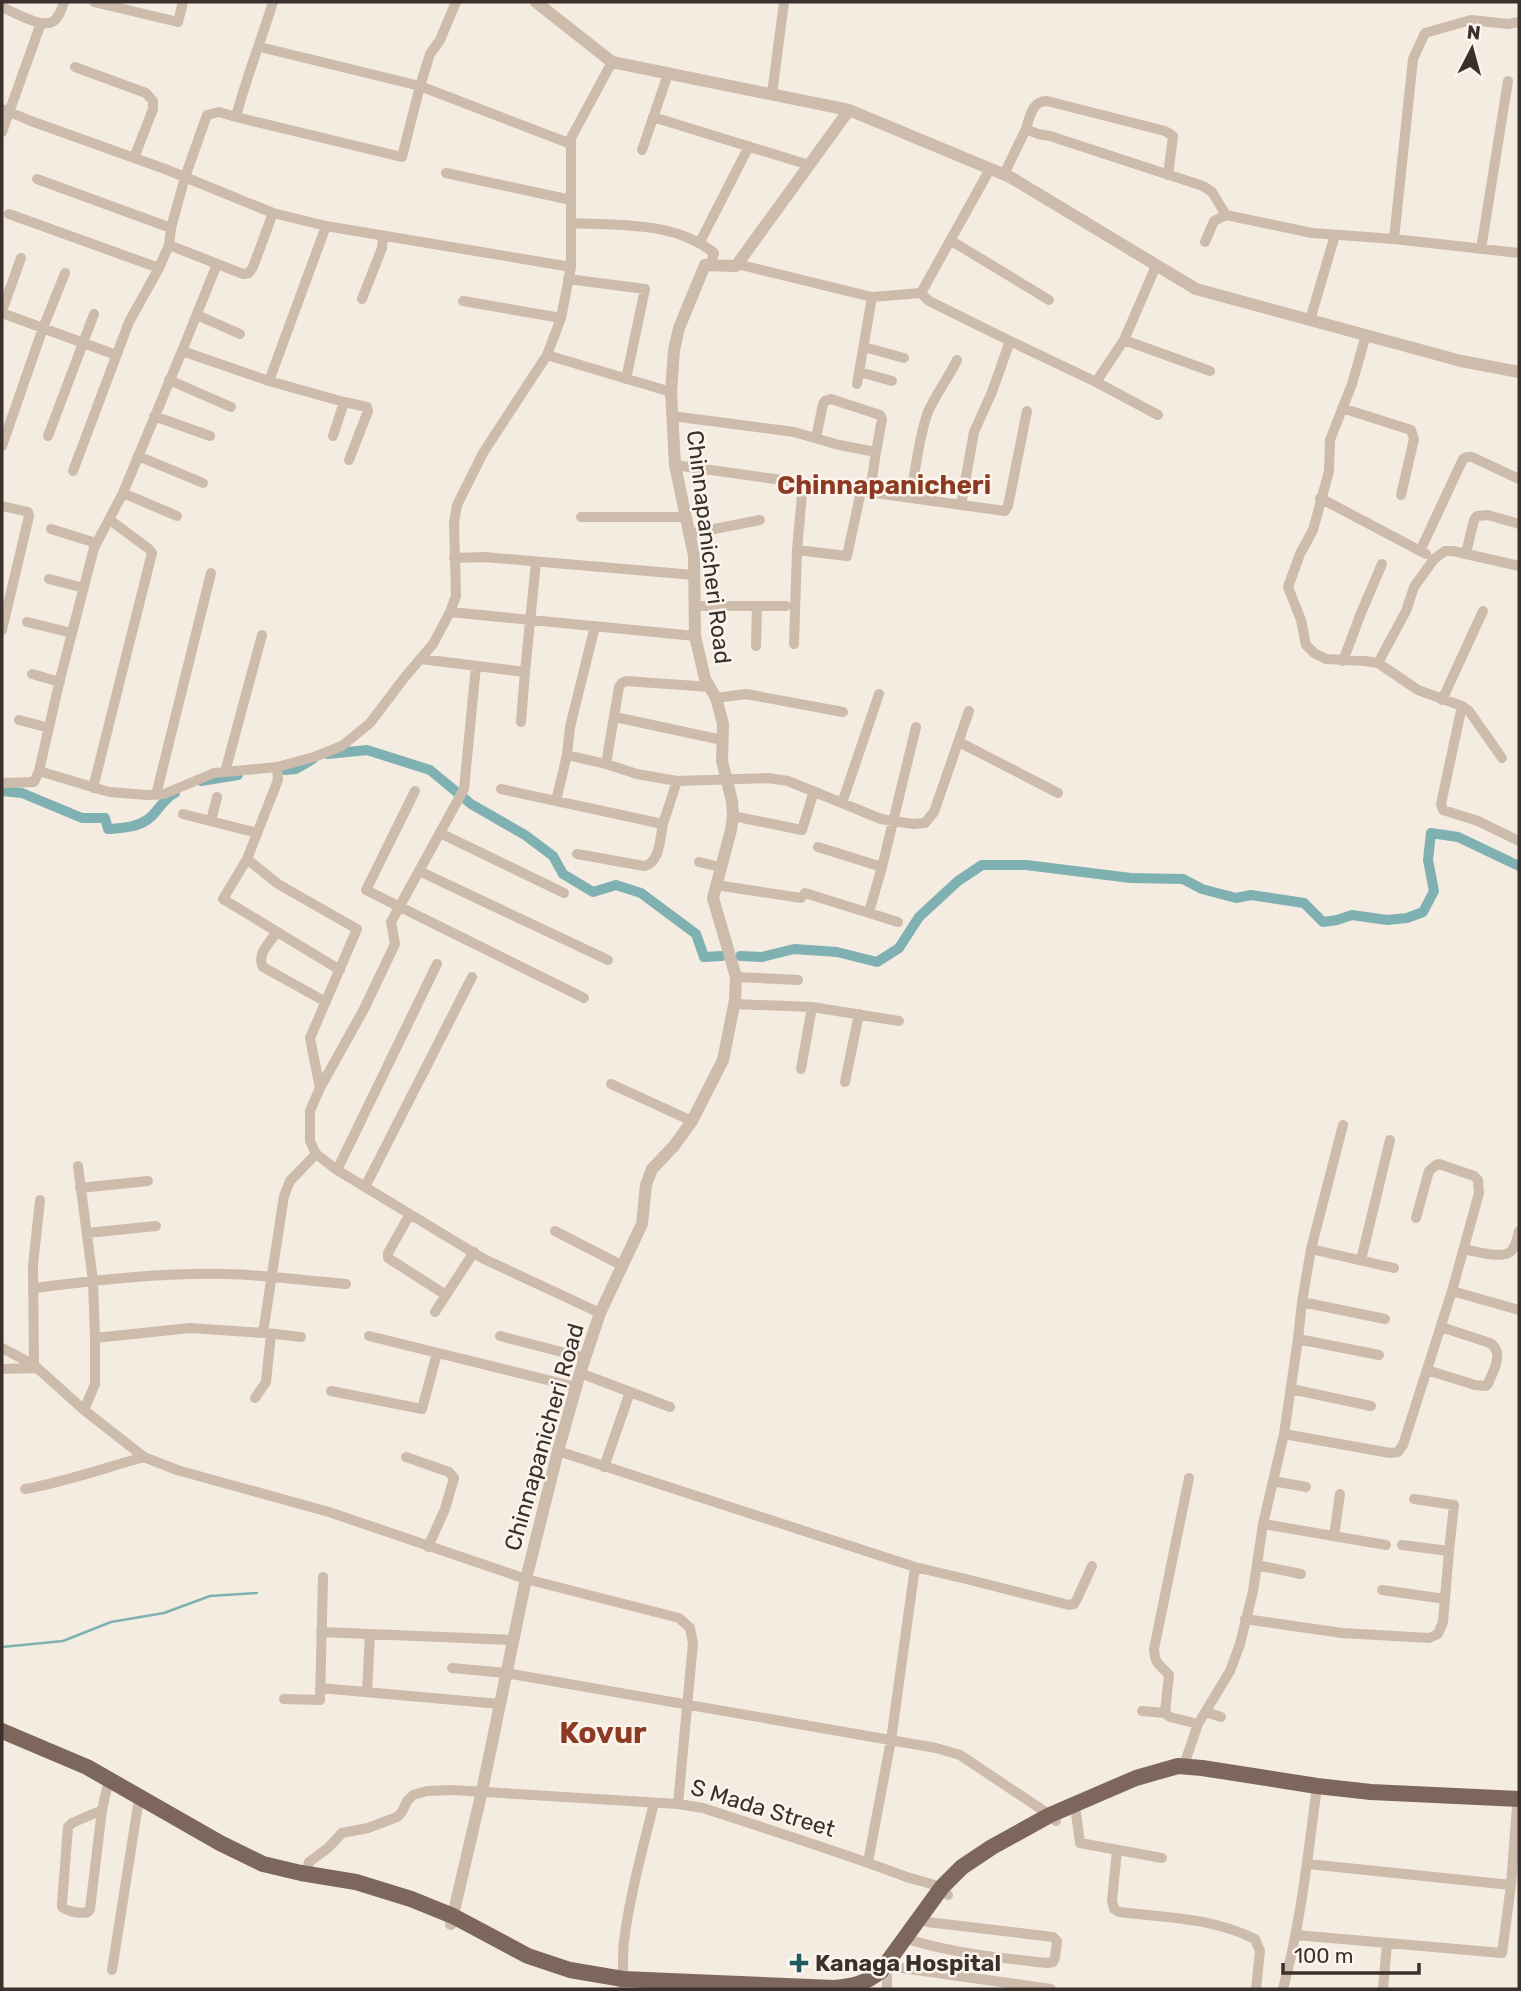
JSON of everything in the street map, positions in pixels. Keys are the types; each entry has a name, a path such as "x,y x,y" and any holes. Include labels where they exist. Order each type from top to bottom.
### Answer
{"main road":[{"path":"2,1731 87,1767 220,1843 264,1864 356,1882 411,1899 528,1956 570,1970 622,1985 684,1989"},
{"path":"2,1740 83,1774 254,1870 354,1890 452,1920"},
{"path":"622,1985 855,1986 868,1981 881,1970 962,1867 982,1854 1136,1778 1184,1765 1316,1791"},
{"path":"1053,1818 1076,1813 1139,1785 1179,1774 1316,1791 1371,1792 1518,1804"},
{"path":"870,1989 890,1978 945,1891"}],"street":[{"path":"20,15 23,2"},
{"path":"2,7 41,23 52,22 64,2"},
{"path":"96,2 178,22 183,2"},
{"path":"236,117 273,2"},
{"path":"73,471 128,322 169,245 185,177 207,115 219,112 402,157 430,54 440,40 456,2"},
{"path":"537,2 612,62 849,110 1004,174 1196,289 1461,361 1519,372"},
{"path":"772,94 785,2"},
{"path":"1394,239 1413,59 1425,33 1471,20 1508,24 1519,22"},
{"path":"2,132 6,110 41,23"},
{"path":"260,47 421,86 571,144"},
{"path":"39,772 109,792 164,794 214,773 277,767 314,757 342,746 370,723 433,644 450,612 456,596 454,523 457,505 483,453 547,355 561,318 571,267 571,138 612,62"},
{"path":"75,67 146,93 153,101 153,109 134,158"},
{"path":"642,149 668,74"},
{"path":"1481,249 1508,81"},
{"path":"1004,174 1026,129 1034,105 1047,101 1165,131 1173,136 1168,175"},
{"path":"6,110 273,213 326,226 571,267"},
{"path":"737,264 849,110"},
{"path":"653,117 809,165"},
{"path":"1026,129 1203,186 1212,192 1226,215"},
{"path":"700,242 749,146"},
{"path":"920,293 990,169"},
{"path":"446,173 571,200"},
{"path":"37,179 171,228"},
{"path":"169,245 243,274 249,273 273,213"},
{"path":"9,214 159,268"},
{"path":"1205,242 1214,221 1226,215 1312,233 1519,253"},
{"path":"571,223 660,228 679,233 700,242 715,253 710,265 737,264 872,297 920,293 929,301 1158,415"},
{"path":"269,381 326,226"},
{"path":"1310,320 1335,235"},
{"path":"362,299 382,247 383,236"},
{"path":"950,240 1049,300"},
{"path":"21,258 2,312 116,355"},
{"path":"2,783 34,782 39,772 96,543 123,493 217,264"},
{"name":"Chinnapanicheri Road","path":"452,1920 526,1579 580,1373 600,1313 642,1224 646,1185 652,1169 674,1146 692,1121 723,1060 734,1004 736,977 713,898 733,816 732,802 722,761 723,724 713,692 705,679 695,636 694,556 675,465 671,393 674,350 679,328 705,265 710,265"},
{"path":"1096,382 1124,340 1156,266"},
{"path":"2,446 65,273"},
{"path":"568,279 645,289 626,379"},
{"path":"858,384 872,297"},
{"path":"463,301 561,318"},
{"path":"48,436 94,314"},
{"path":"197,315 240,334"},
{"path":"1366,335 1352,384 1330,440 1329,471 1313,530 1300,554 1288,587 1301,620 1306,645 1326,659 1378,663 1418,690 1462,706 1502,758"},
{"path":"1124,340 1210,371"},
{"path":"961,505 974,432 1010,341"},
{"path":"864,347 904,358"},
{"path":"182,351 269,381 367,407 368,411 349,460"},
{"path":"547,355 671,393"},
{"path":"910,498 927,418 957,360"},
{"path":"860,372 892,381"},
{"path":"169,380 231,407"},
{"path":"797,550 847,556 876,452 882,419 880,415 831,399 823,404 816,438"},
{"path":"333,436 344,402"},
{"path":"1342,408 1411,430 1414,439 1401,495"},
{"path":"675,465 1000,512 1007,510 1027,411"},
{"path":"154,415 210,436"},
{"path":"672,416 794,432 876,452"},
{"path":"138,456 203,483"},
{"path":"1420,551 1464,459 1472,457 1519,478"},
{"path":"794,644 797,550 803,483"},
{"path":"123,493 177,516"},
{"path":"1320,498 1434,558"},
{"path":"2,506 27,512 29,516 2,630"},
{"path":"1466,553 1477,516 1488,515 1519,524"},
{"path":"582,517 685,517"},
{"path":"93,788 152,553 110,520"},
{"path":"689,534 760,520"},
{"path":"51,529 96,543"},
{"path":"1378,663 1406,611 1414,587 1434,558 1445,551 1466,553 1519,566"},
{"path":"454,558 484,557 694,575"},
{"path":"521,722 536,562"},
{"path":"1343,661 1382,565"},
{"path":"156,794 211,573"},
{"path":"49,579 84,589"},
{"path":"695,606 786,606"},
{"path":"756,646 757,606"},
{"path":"1442,699 1483,611"},
{"path":"450,612 695,636"},
{"path":"27,622 72,633"},
{"path":"556,801 567,755 570,727 596,626"},
{"path":"225,772 262,635"},
{"path":"421,659 526,673"},
{"path":"476,666 464,789 391,922 395,944 310,1111 310,1141 316,1154 337,1170 474,1252 600,1313"},
{"path":"32,674 60,682"},
{"path":"606,764 619,688 626,681 746,694 843,712"},
{"path":"842,803 879,694"},
{"path":"1462,706 1441,804 1443,810 1478,821 1519,841"},
{"path":"567,755 637,774 677,781 726,778 788,781 881,819 913,824 925,822 934,812 969,711"},
{"path":"615,717 722,740"},
{"path":"19,720 49,728"},
{"path":"869,912 916,727"},
{"path":"959,742 1058,793"},
{"path":"277,767 278,780 247,859 223,899 340,970"},
{"path":"577,854 645,866 653,863 677,781"},
{"path":"501,789 663,824"},
{"path":"415,791 366,890 584,998"},
{"path":"733,816 803,830 814,791"},
{"path":"211,821 217,797"},
{"path":"183,814 257,833"},
{"path":"440,832 564,893"},
{"path":"818,847 882,867"},
{"path":"247,859 278,884 357,929 310,1038 320,1088"},
{"path":"699,862 720,867"},
{"path":"419,871 608,960"},
{"path":"716,885 803,895 898,922"},
{"path":"277,932 260,957 263,967 326,1002"},
{"path":"337,1170 437,964"},
{"path":"365,1187 472,977"},
{"path":"736,977 797,980"},
{"path":"734,1004 812,1007 899,1021"},
{"path":"801,1069 812,1007"},
{"path":"845,1082 859,1014"},
{"path":"611,1084 692,1121"},
{"path":"1184,1765 1198,1724 1230,1671 1240,1644 1284,1434 1292,1389 1301,1302 1311,1249 1343,1125"},
{"path":"1361,1260 1390,1140"},
{"path":"255,1398 266,1382 271,1278 286,1187 316,1154"},
{"path":"1284,1434 1390,1453 1398,1451 1403,1445 1464,1249 1479,1193 1478,1180 1474,1176 1439,1164 1432,1167 1416,1218"},
{"path":"78,1166 93,1281 95,1338 95,1384 84,1410"},
{"path":"80,1188 148,1181"},
{"path":"35,1367 33,1265 40,1200"},
{"path":"410,1214 388,1253 388,1258 446,1295"},
{"path":"87,1233 156,1226"},
{"path":"555,1231 623,1266"},
{"path":"1464,1249 1507,1254 1516,1242 1519,1231"},
{"path":"1311,1249 1394,1268"},
{"path":"435,1312 474,1252"},
{"path":"35,1288 188,1274 230,1274 346,1284"},
{"path":"1452,1291 1519,1310"},
{"path":"1301,1302 1385,1319"},
{"path":"1427,1370 1486,1386 1497,1361 1497,1347 1441,1326"},
{"path":"95,1338 190,1328 301,1337"},
{"path":"369,1336 576,1387"},
{"path":"500,1336 585,1358"},
{"path":"1298,1339 1379,1355"},
{"path":"2,1348 35,1367 144,1457 177,1471 329,1512 526,1579 679,1618 690,1628 693,1643 678,1804"},
{"path":"331,1391 422,1409 437,1353"},
{"path":"2,1369 35,1367"},
{"path":"580,1373 670,1406"},
{"path":"1292,1389 1371,1406"},
{"path":"604,1466 630,1392"},
{"path":"558,1451 915,1567 1069,1605 1074,1604 1077,1599 1092,1566"},
{"path":"25,1489 57,1483 86,1472 144,1457"},
{"path":"406,1457 449,1472 454,1478 445,1509 428,1546"},
{"path":"1165,1713 1169,1675 1158,1666 1154,1649 1189,1478"},
{"path":"1273,1481 1306,1487"},
{"path":"1334,1536 1340,1494"},
{"path":"1245,1619 1342,1633 1429,1638 1438,1634 1443,1622 1454,1505 1414,1499"},
{"path":"1263,1524 1386,1545"},
{"path":"1402,1545 1449,1551"},
{"path":"1257,1565 1301,1574"},
{"path":"868,1862 891,1740 915,1567"},
{"path":"284,1699 320,1700 323,1577"},
{"path":"1382,1590 1445,1599"},
{"path":"321,1632 513,1640"},
{"path":"367,1692 370,1634"},
{"path":"452,1668 506,1673 936,1748 960,1755 1053,1818"},
{"path":"320,1688 500,1704"},
{"path":"1142,1711 1165,1713 1170,1717 1198,1724"},
{"path":"1206,1712 1221,1717"},
{"path":"102,1810 72,1823 68,1828 62,1907 69,1911 83,1913 90,1909 107,1788"},
{"name":"S Mada Street","path":"306,1874 309,1862 342,1833 368,1828 397,1817 413,1795 426,1791 452,1790 654,1802 703,1808 868,1862 945,1891"},
{"path":"1283,1989 1296,1935 1308,1864 1316,1791"},
{"path":"622,1985 621,1966 629,1906 654,1802"},
{"path":"1296,1935 1502,1953 1518,1804"},
{"path":"112,1970 138,1805"},
{"path":"1076,1813 1080,1843 1162,1858"},
{"path":"1117,1851 1112,1900 1114,1909 1119,1912 1213,1923 1255,1939 1260,1951 1256,1989"},
{"path":"1308,1864 1511,1885"},
{"path":"914,1941 971,1954 1047,1963 1053,1962 1055,1958 1056,1941 1053,1937 927,1922"},
{"path":"1383,1989 1387,1944"},
{"path":"890,1978 1051,1989"}],"waterway":[{"path":"328,754 367,750 430,770 471,804 525,835 553,856 563,874 593,892 616,885 641,893 696,934 704,957 722,956"},
{"path":"285,770 296,769 313,759"},
{"path":"201,781 238,775"},
{"path":"2,791 22,793 82,818 105,818 108,829 142,823 175,793"},
{"path":"740,956 762,957 794,949 837,952 877,962 899,948 919,917 958,881 982,865 1026,865 1131,878 1183,879 1202,889 1236,898 1251,895 1304,903 1323,922 1352,915 1387,920 1407,918 1423,912 1434,891 1428,860 1431,833 1458,837 1519,866"},
{"path":"2,1647 63,1641 111,1622 164,1613 210,1596 257,1593"}],"place":[{"name":"Kanaga Hospital","path":"799,1963"}],"district":[{"name":"Chinnapanicheri","path":"884,485"},
{"name":"Kovur","path":"603,1733"}]}
